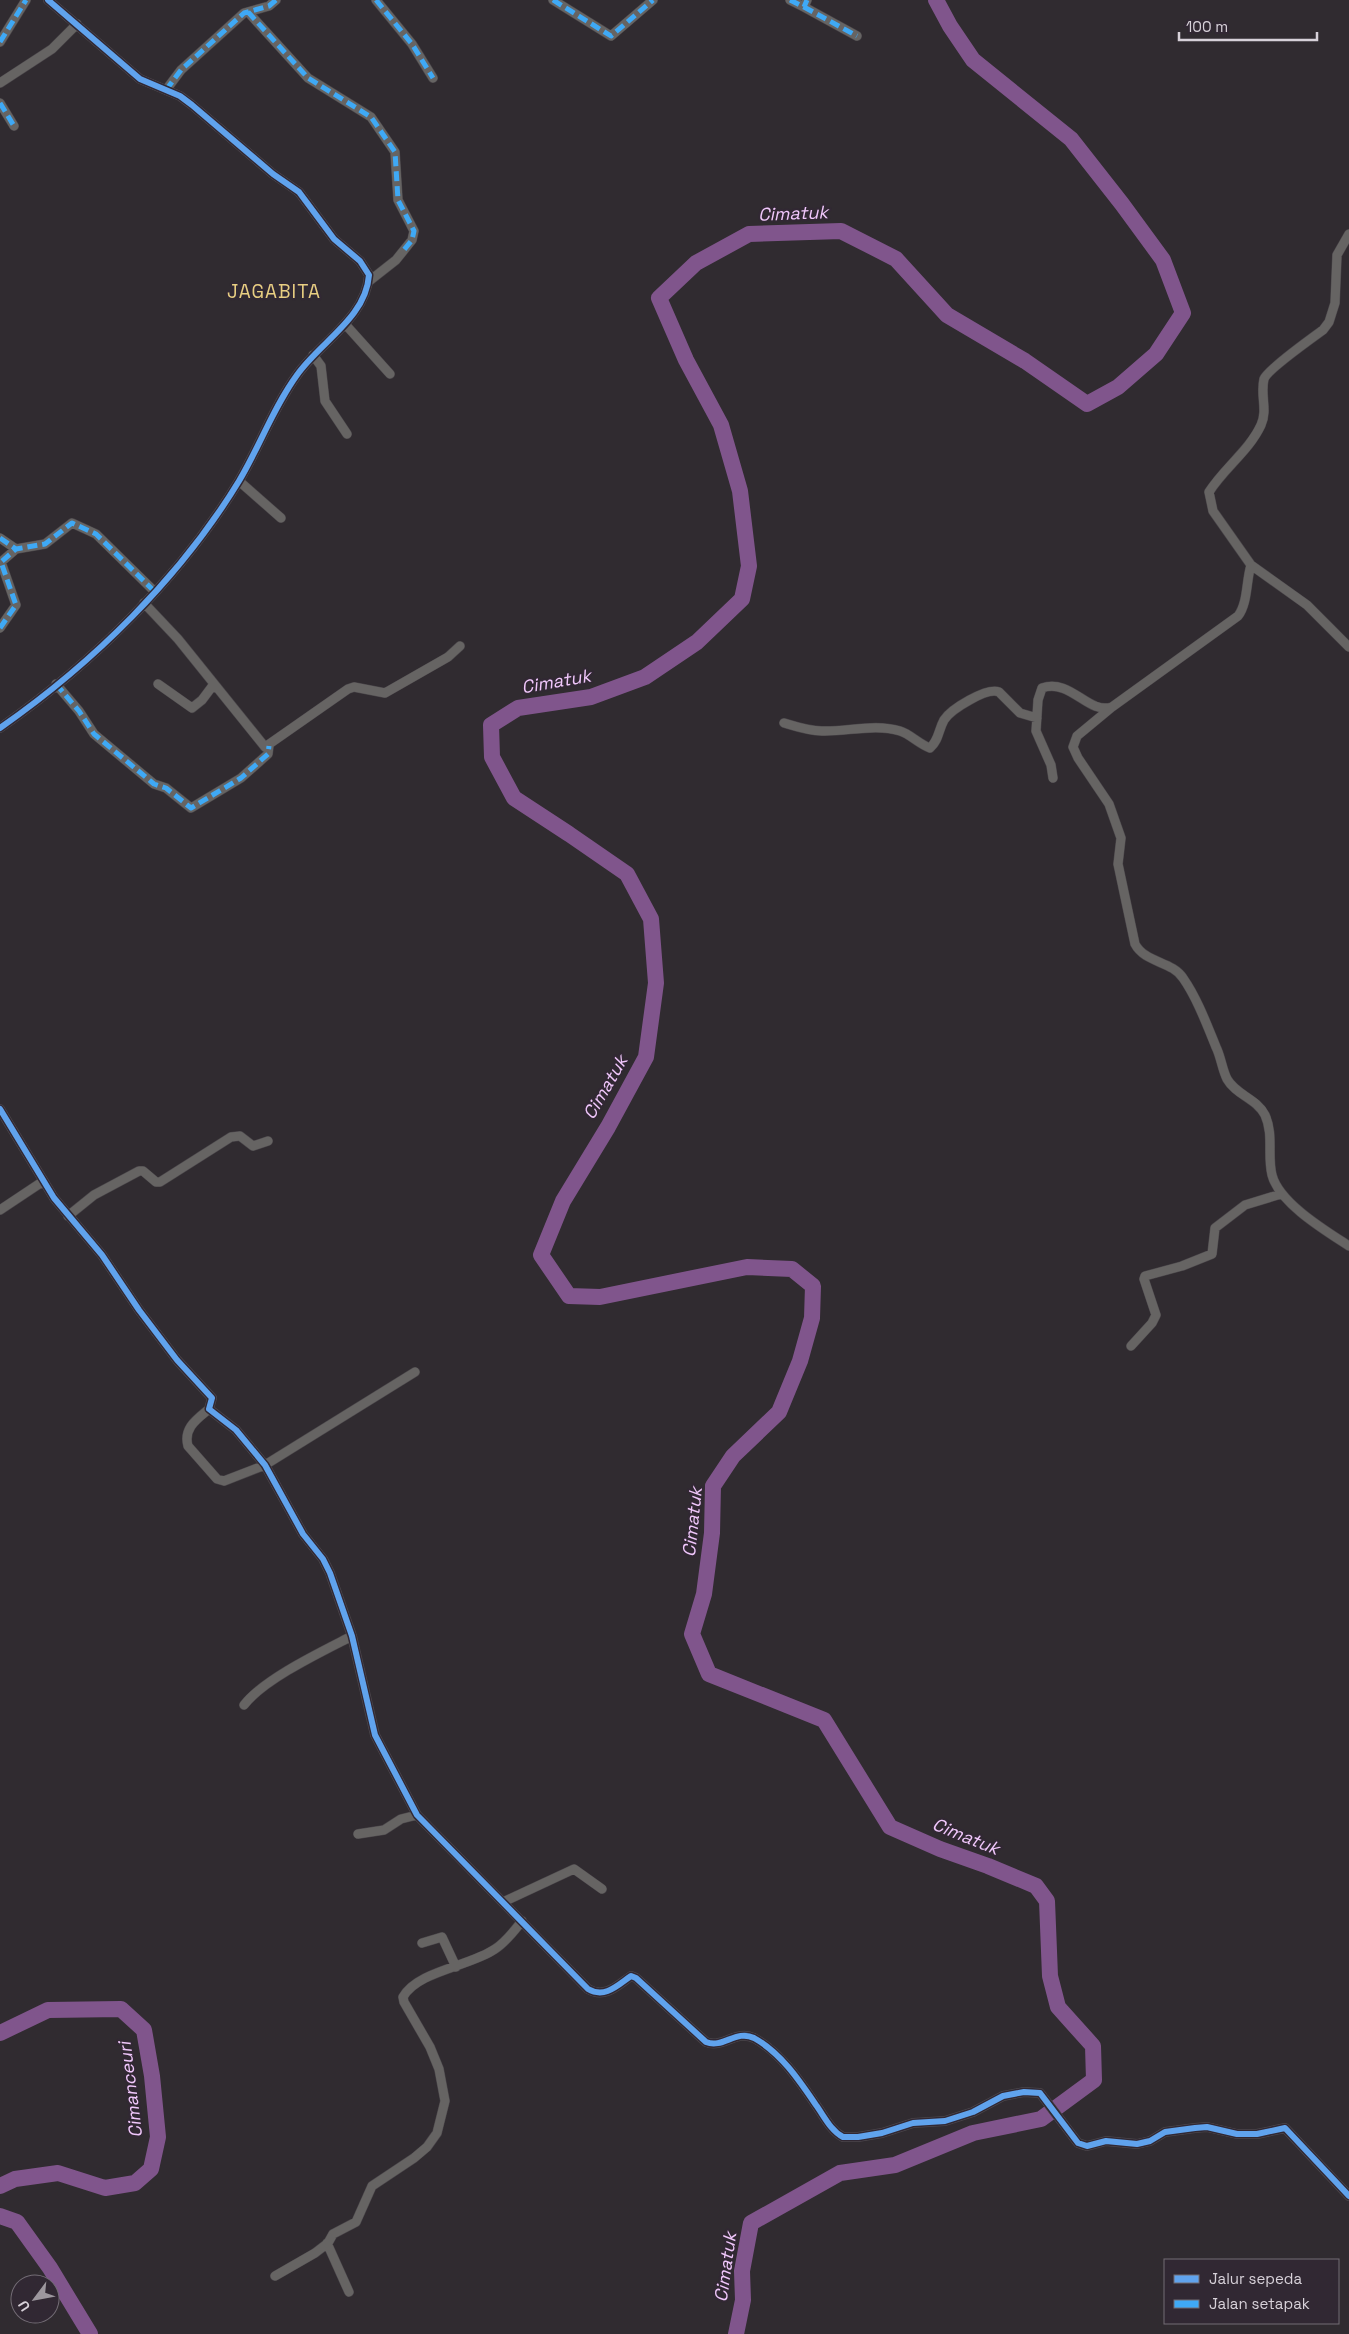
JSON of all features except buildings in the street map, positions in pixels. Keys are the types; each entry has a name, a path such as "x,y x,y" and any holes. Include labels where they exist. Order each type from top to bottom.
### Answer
{"street":[{"path":"0,42 26,0"},
{"path":"0,726 56,684 123,625 200,536 239,481 284,394 314,355 345,324 362,299 368,282 365,267 334,238 299,192 273,174 192,105 166,90 140,79 48,0"},
{"path":"166,90 181,70 248,12 269,6 276,0"},
{"path":"376,0 412,44 433,78"},
{"path":"553,0 611,36 653,0"},
{"path":"790,0 805,4 857,36"},
{"path":"248,12 308,78 371,116 394,152 398,200 414,231 412,240 396,260 368,282"},
{"path":"0,83 52,49 77,24"},
{"path":"0,103 14,126"},
{"path":"1349,234 1337,255 1335,303 1329,322 1323,330 1268,373 1263,386 1265,409 1262,424 1248,445 1215,482 1209,492 1213,510 1251,565 1307,605 1349,647"},
{"path":"345,324 390,374"},
{"path":"314,355 320,366 324,400 347,434"},
{"path":"239,481 281,518"},
{"path":"0,628 16,605 1,562 16,549 45,544 72,523 96,534 154,591"},
{"path":"0,538 16,549"},
{"path":"1251,565 1246,581 1244,604 1238,616 1112,707 1077,736 1073,747 1078,758 1109,804 1121,838 1118,864 1135,944 1140,952 1179,973 1217,1049 1220,1063 1228,1080 1234,1088 1259,1105 1266,1118 1271,1138 1272,1175 1281,1194 1331,1235 1349,1246"},
{"path":"144,603 178,639 265,747 348,689 354,687 384,693 448,657 460,646"},
{"path":"56,684 79,710 94,734 154,784 166,788 191,808 241,778 268,754 269,746"},
{"path":"158,684 192,708 202,700 214,684"},
{"path":"1053,778 1051,765 1036,730 1040,691 1043,687 1063,688 1095,706 1112,707"},
{"path":"784,723 803,729 823,732 882,728 901,731 919,744 930,748 937,742 944,720 954,710 977,696 995,690 1020,713 1036,718"},
{"path":"0,1109 42,1182 102,1256 139,1310 177,1360 212,1398 209,1409 191,1426 186,1438 188,1446 217,1479 224,1481 265,1465 415,1372"},
{"path":"68,1216 94,1195 139,1171 143,1171 156,1182 160,1182 231,1137 240,1136 253,1146 268,1141"},
{"path":"0,1210 42,1182"},
{"path":"1131,1346 1152,1323 1156,1315 1144,1279 1145,1276 1182,1266 1212,1254 1215,1228 1244,1206 1281,1194"},
{"path":"209,1409 236,1430 265,1465 303,1534 323,1559 330,1573 352,1636 375,1735 417,1815 580,1981 595,1993 614,1989 631,1976 636,1978 706,2042 717,2044 743,2035 751,2037 769,2048 798,2078 830,2126 843,2137 850,2138 882,2133 912,2123 940,2122 973,2112 1003,2096 1024,2092 1040,2093 1078,2143 1087,2146 1106,2141 1137,2144 1150,2141 1165,2132 1207,2127 1237,2134 1257,2134 1285,2128 1349,2196"},
{"path":"244,1706 250,1697 296,1665 352,1636"},
{"path":"358,1834 384,1830 401,1819 417,1815"},
{"path":"503,1902 574,1869 602,1889"},
{"path":"275,2276 315,2253 327,2243 333,2234 358,2219 372,2186 414,2158 437,2133 445,2101 439,2068 430,2047 402,1997 414,1985 495,1950 522,1921"},
{"path":"422,1943 442,1937 456,1967"},
{"path":"327,2243 349,2292"}],"waterway":[{"name":"Cimatuk","path":"736,2334 743,2300 742,2271 751,2223 840,2173 895,2165 973,2133 1041,2119 1094,2080 1093,2046 1058,2007 1050,1976 1047,1901 1036,1886 940,1849 890,1827 824,1720 709,1674 692,1634 704,1594 712,1533 713,1486 733,1456 779,1412 800,1361 812,1318 813,1286 792,1269 747,1267 600,1297 569,1296 541,1255 563,1201 608,1127 646,1057 656,983 651,919 627,874 514,798 492,757 491,725 518,708 591,697 645,677 697,642 742,599 749,566 740,491 721,425 686,360 659,298 696,263 749,234 841,231 896,259 947,315 1025,361 1087,404 1118,387 1156,354 1183,313 1163,260 1071,139 973,60 950,26 936,0"},
{"name":"Cimanceuri","path":"0,2033 48,2010 121,2009 144,2030 152,2076 158,2137 151,2169 135,2183 105,2188 58,2173 15,2179 0,2186"},
{"name":"Cimanceuri","path":"0,2216 17,2222 50,2268 90,2334"}],"marked path":[{"path":"0,42 26,0"},
{"path":"166,90 181,70 244,13 269,6 276,0"},
{"path":"376,0 412,44 433,78"},
{"path":"553,0 611,36 653,0"},
{"path":"790,0 804,7 807,0"},
{"path":"804,7 857,36"},
{"path":"248,12 308,78 371,117 395,152 398,200 414,231 412,240 403,251"},
{"path":"0,103 14,126"},
{"path":"0,628 16,605 1,562 16,549 45,544 72,523 96,534 154,591"},
{"path":"0,538 16,549"},
{"path":"56,684 79,711 94,734 154,784 166,788 191,808 241,778 268,754 269,746"}],"cycle path":[{"path":"0,728 35,703 101,647 162,585 190,551 216,517 239,481 288,388 307,363 351,317 360,304 366,290 369,275 360,261 334,239 299,192 273,174 180,96 140,79 48,0"},
{"path":"0,1109 54,1198 102,1255 139,1310 177,1360 212,1398 209,1409 236,1430 265,1465 303,1534 323,1559 330,1573 352,1636 375,1735 417,1815 588,1989 594,1992 606,1992 631,1976 636,1978 706,2042 718,2043 741,2036 754,2038 781,2059 803,2086 831,2127 843,2137 858,2137 882,2133 913,2123 945,2121 973,2112 1003,2096 1024,2092 1040,2093 1078,2143 1087,2146 1106,2141 1137,2144 1150,2141 1165,2132 1195,2128 1207,2127 1237,2134 1257,2134 1285,2128 1349,2196"}],"district":[{"name":"JAGABITA","path":"274,291"}]}
